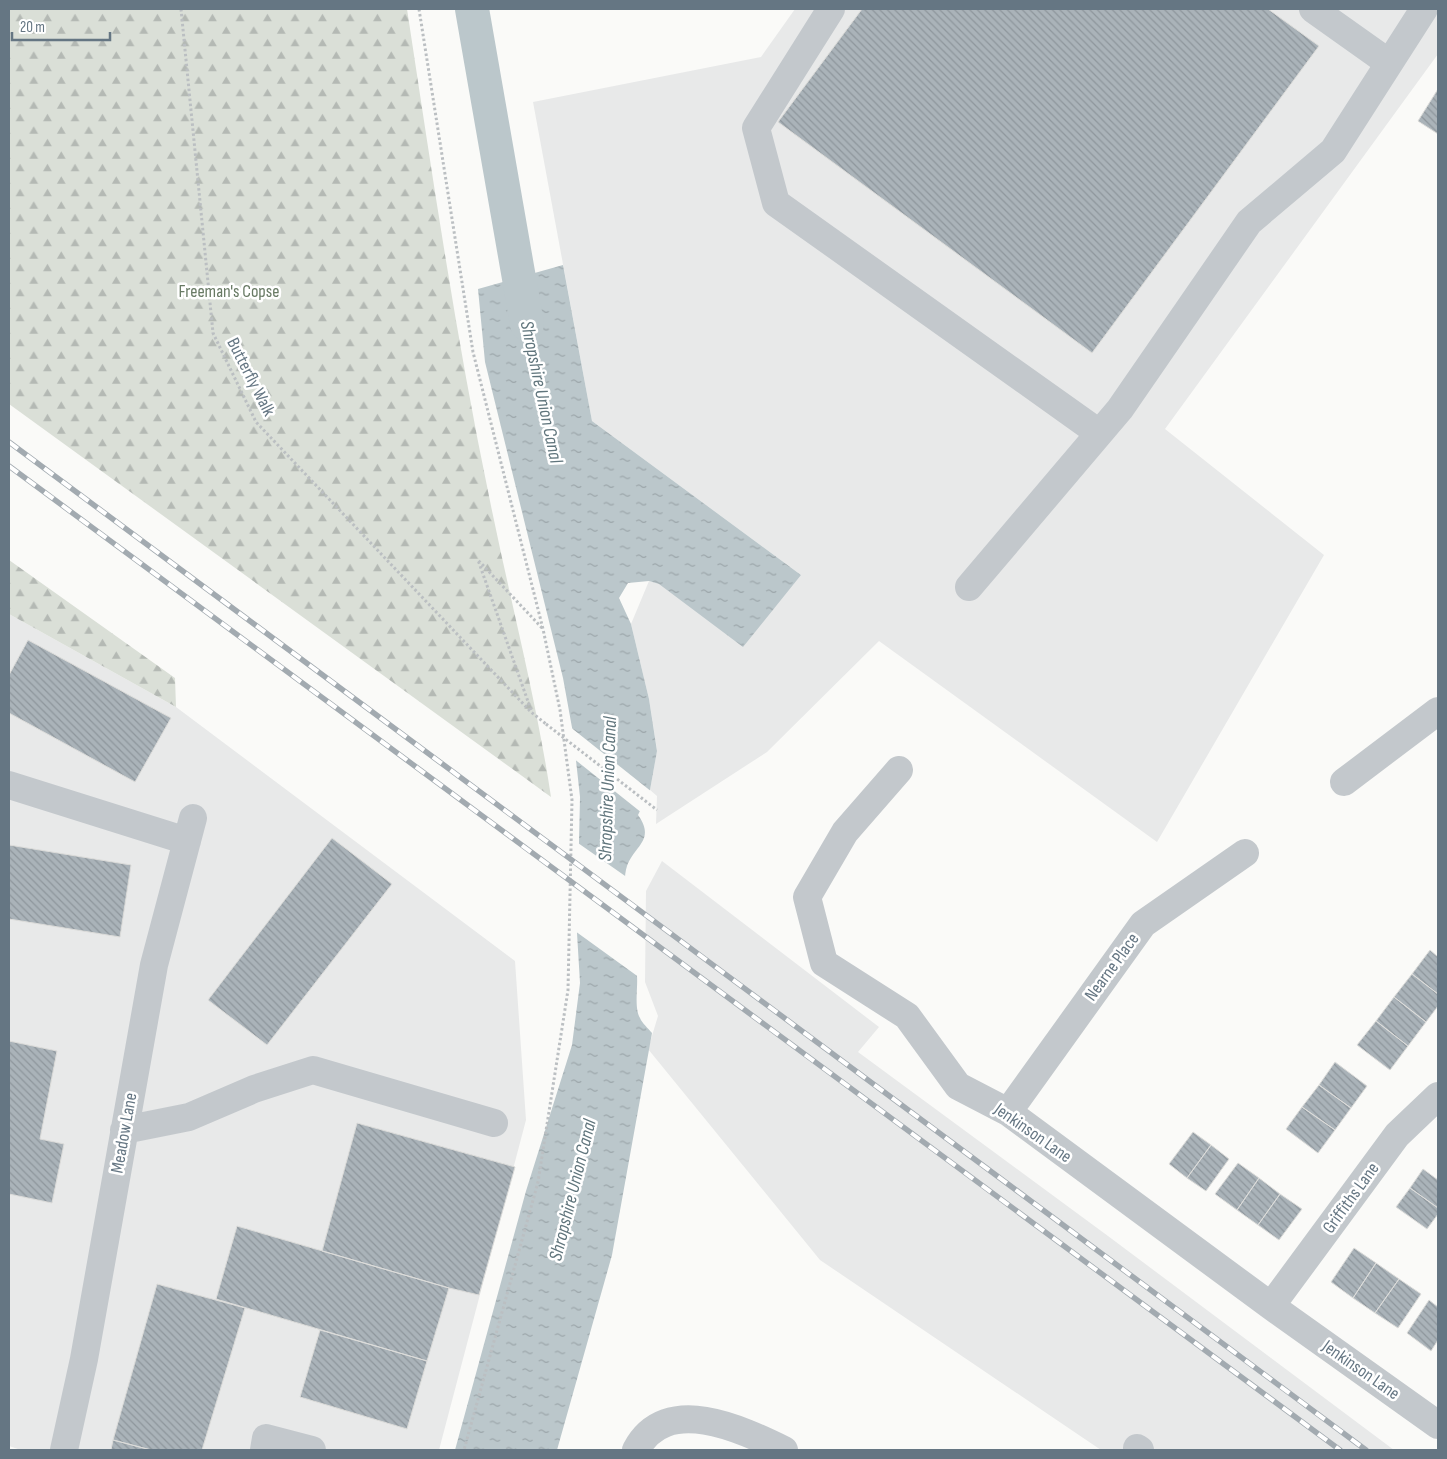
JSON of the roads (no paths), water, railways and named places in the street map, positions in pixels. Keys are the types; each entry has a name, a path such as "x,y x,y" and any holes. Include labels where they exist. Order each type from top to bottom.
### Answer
{"street":[{"path":"831,9 756,128 776,203 1099,433"},
{"path":"1313,9 1389,64"},
{"path":"968,587 1120,409 1249,222 1332,151 1424,9"},
{"path":"1344,782 1438,711"},
{"name":"Jenkinson Lane","path":"899,770 845,832 807,897 824,963 907,1016 958,1086 1008,1112 1271,1306 1438,1425"},
{"name":"Meadow Lane","path":"9,785 190,829 154,965 84,1359 64,1450"},
{"name":"Nearne Place","path":"1008,1112 1143,924 1245,853"},
{"path":"124,1130 189,1117 254,1089 313,1070 494,1123"},
{"name":"Griffiths Lane","path":"1271,1306 1398,1135 1438,1096"},
{"path":"636,1450 663,1423 681,1419 704,1420 734,1428 784,1450"},
{"path":"264,1450 266,1438 312,1450"}],"water":[{"path":"563,265 592,421 801,575 743,647 659,584 649,581 628,583 619,598 631,624 649,699 657,751 650,790 638,815 645,831 644,837 630,859 625,876 626,904 636,964 637,1009 641,1020 652,1033 612,1255 557,1450 455,1450 526,1191 572,1045 580,983 577,933 580,797 573,733 563,678 485,362 478,289"}],"waterway":[{"name":"Shropshire Union Canal","path":"472,9 527,324"}],"railway":[{"path":"9,442 1366,1450"},
{"path":"9,466 1340,1450"}],"park label":[{"name":"Freeman's Copse","path":"229,291"}]}
